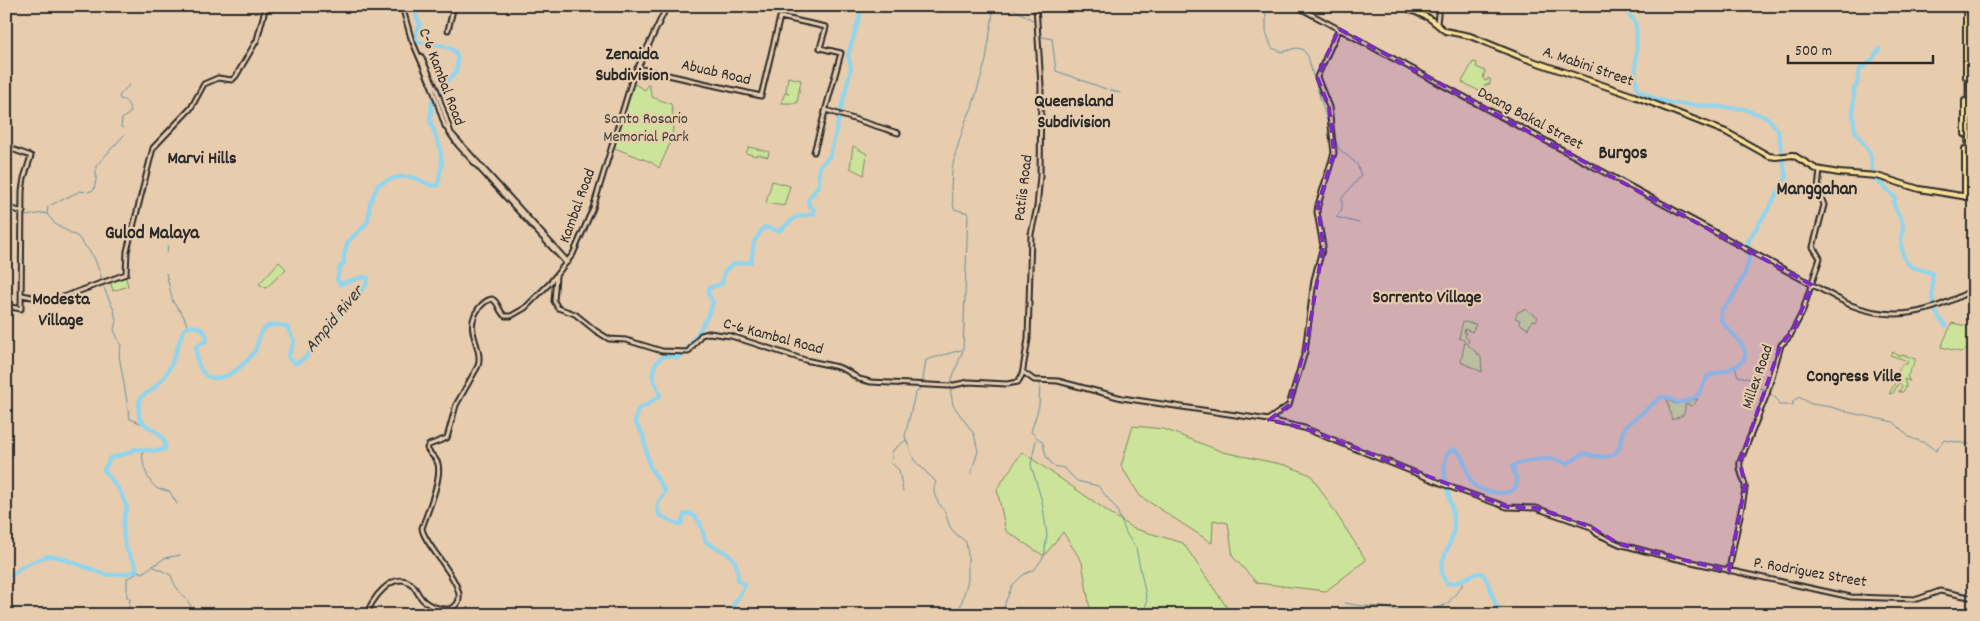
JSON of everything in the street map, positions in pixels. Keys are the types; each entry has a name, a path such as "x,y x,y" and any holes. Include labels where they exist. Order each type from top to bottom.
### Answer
{"main road":[{"name":"A. Mabini Street","path":"1403,6 1429,18 1445,31 1470,36 1521,57 1611,88 1711,126 1765,153 1778,157 1795,156 1820,170"},
{"path":"1820,170 1876,176 1919,189 1966,197 1968,6"}],"street":[{"path":"22,295 52,301 126,274 127,251 153,148 191,108 204,84 213,79 225,78 232,80 236,76 257,40 266,6"},
{"name":"C-6 Kambal Road","path":"403,6 451,133 567,262"},
{"path":"448,30 454,6"},
{"name":"Kambal Road","path":"367,615 374,597 392,583 401,581 410,583 422,599 438,607 454,607 459,601 456,584 423,533 422,528 433,496 438,466 427,448 429,445 447,438 456,405 478,366 480,359 472,328 474,315 478,309 487,300 492,299 496,302 504,316 518,313 534,300 573,254 593,208 632,80 666,6"},
{"name":"Patiis Road","path":"1023,372 1028,339 1030,234 1037,207 1040,176 1041,86 1036,6"},
{"name":"Daang Bakal Street","path":"1296,6 1848,304 1875,313 1910,314 1934,308 1974,290"},
{"path":"1436,23 1439,6"},
{"name":"Abuab Road","path":"637,68 761,96 780,17 826,27 820,48 841,53 826,110"},
{"path":"1268,420 1289,405 1305,352 1314,280 1323,246 1318,205 1334,153 1329,107 1317,77 1339,29"},
{"path":"814,152 826,110 898,133"},
{"path":"6,147 31,156 24,178 21,309 6,306"},
{"name":"Millex Road","path":"1729,571 1734,536 1745,486 1740,472 1740,462 1768,390 1780,345 1793,332 1802,313 1820,258 1813,247 1824,205 1818,189 1820,170"},
{"path":"1966,197 1974,198"},
{"path":"6,207 23,212"},
{"name":"C-6 Kambal Road","path":"556,276 554,298 556,306 579,316 602,336 630,341 657,350 689,352 703,334 722,335 805,360 838,367 863,380 924,385 950,386 972,382 1014,383 1020,381 1023,372"},
{"name":"P. Rodriguez Street","path":"1023,372 1034,380 1058,381 1122,398 1268,420 1304,428 1439,483 1508,507 1536,508 1591,527 1596,534 1619,544 1729,571 1851,596 1910,600 1940,591 1974,598"}],"highlighted area":[{"path":"1339,29 1812,285 1793,331 1781,344 1740,462 1745,486 1729,571 1619,544 1591,527 1536,508 1507,507 1304,428 1269,420 1289,405 1308,336 1323,246 1318,205 1334,153 1329,107 1317,77"}],"green space":[{"path":"1473,62 1477,63 1476,67 1485,71 1484,80 1490,79 1490,84 1485,85 1483,93 1462,82"},
{"path":"788,77 801,80 797,103 781,103 785,93 789,93 786,92"},
{"name":"Santo Rosario Memorial Park","path":"631,82 645,90 648,84 652,97 671,104 673,130 659,168 651,162 612,147"},
{"path":"853,146 867,154 864,175 850,168"},
{"path":"749,147 769,152 768,157 746,153"},
{"path":"772,181 790,186 784,206 766,203"},
{"path":"279,262 286,269 266,288 259,284"},
{"path":"125,275 128,286 113,291 110,280"},
{"path":"1525,309 1538,317 1536,321 1532,320 1528,329 1519,323 1520,320 1515,318 1518,312"},
{"path":"1463,322 1476,324 1472,332 1465,329 1464,332 1466,333 1465,337 1469,340 1467,344 1481,357 1482,372 1461,362 1465,341 1459,338"},
{"path":"1952,323 1972,327 1974,334 1971,348 1960,352 1941,347"},
{"path":"1893,352 1899,356 1904,355 1915,359 1915,361 1907,377 1910,381 1904,379 1906,386 1903,392 1899,392 1902,386 1899,382 1893,393 1889,394 1902,364 1907,364 1908,361 1890,355"},
{"path":"1667,399 1675,404 1698,399 1693,405 1690,406 1688,403 1685,405 1683,415 1672,420"},
{"path":"1133,426 1164,429 1223,452 1285,465 1311,475 1366,560 1326,591 1257,583 1233,557 1228,523 1213,520 1212,543 1140,496 1121,466"},
{"path":"1022,452 1132,528 1183,543 1232,615 1091,615 1082,562 1063,532 1044,556 1006,531 997,489"}],"waterway":[{"name":"Ampid River","path":"6,580 23,566 47,556 58,557 107,575 136,571 135,563 126,548 123,530 127,508 120,491 104,470 110,458 135,449 157,451 165,449 163,438 140,419 139,404 142,396 152,390 165,376 174,359 184,329 198,327 207,337 206,341 196,347 198,363 203,372 209,377 226,376 249,359 254,352 262,330 267,326 279,325 287,327 294,341 288,357 294,363 299,362 306,357 326,330 366,285 368,278 363,277 340,284 337,279 340,267 344,263 344,254 348,242 368,222 370,203 378,185 385,181 402,177 414,178 431,185 438,185 442,163 440,148 430,120 432,101 439,97 446,81 456,72 457,57 455,52 446,47 416,41 416,34 420,24 414,6"},
{"path":"840,113 851,68 848,55 863,6"},
{"path":"950,384 963,350 968,213 954,209 951,189 952,170 955,155 966,120 972,108 986,60 994,6"},
{"name":"Ampid River","path":"1009,6 1034,21"},
{"path":"1234,6 1242,6"},
{"path":"1258,6 1266,14 1266,32 1272,48 1283,52 1296,48 1302,49 1308,56 1313,76"},
{"path":"1502,615 1496,605 1488,582 1482,573 1477,573 1456,583 1447,583 1443,576 1442,563 1454,528 1454,518 1444,472 1447,454 1454,449 1458,452 1464,460 1472,483 1481,489 1500,493 1511,491 1517,483 1512,466 1532,460 1547,459 1567,464 1584,453 1602,457 1611,456 1618,450 1625,427 1661,397 1667,397 1678,403 1692,399 1698,395 1707,377 1731,369 1742,362 1745,356 1744,350 1741,343 1721,320 1721,310 1731,300 1744,275 1749,261 1748,241 1786,178 1778,130 1768,118 1744,109 1670,103 1656,99 1638,90 1636,82 1636,25 1629,15 1613,6"},
{"path":"1039,36 1052,39 1056,71 1106,89"},
{"path":"1872,173 1871,155 1855,131 1853,117 1854,88 1857,85 1859,70 1872,60 1879,49"},
{"path":"1314,77 1330,131"},
{"path":"123,128 121,127 122,119 131,112 127,103 120,99 119,96 129,85"},
{"path":"1110,90 1120,93"},
{"path":"732,615 732,608 745,584 738,581 736,564 730,555 706,542 697,519 689,513 684,515 681,524 659,515 657,505 665,491 649,465 643,435 635,422 638,410 660,396 653,377 654,368 658,361 665,356 677,358 681,355 687,349 703,323 713,302 708,294 709,288 722,284 724,273 733,264 751,262 754,242 764,227 779,231 796,217 814,214 814,210 809,205 808,200 819,185 819,167 830,156 840,115"},
{"path":"88,192 94,190 96,166 124,135"},
{"path":"1334,136 1339,149 1357,164 1361,176 1342,198 1342,209 1336,217 1359,223"},
{"path":"1875,179 1895,197 1894,205 1903,227 1901,240 1906,262 1913,267 1932,273 1934,307 1946,326"},
{"path":"60,201 80,191 85,192"},
{"path":"51,205 57,202"},
{"path":"25,216 47,214 48,207"},
{"path":"47,214 55,224 78,237 94,257 102,279"},
{"path":"167,253 168,245"},
{"path":"166,273 173,302 183,315 188,327"},
{"path":"104,288 114,310 116,321 114,330 121,346 119,355 130,419 143,424"},
{"path":"958,615 968,580 966,542 950,527 946,513 935,494 934,486 936,482 914,460 905,436 915,394 922,386 926,360 961,350"},
{"path":"1735,367 1738,376 1751,379 1750,387 1761,388 1766,391"},
{"path":"1040,382 1039,406 1031,432 1043,443 1046,456 1053,466 1064,468 1077,481 1098,486 1116,508 1127,535 1136,548 1147,601 1143,615"},
{"path":"950,388 953,405 974,434 978,451 971,474"},
{"path":"1769,393 1776,398 1779,405 1793,405 1793,401 1799,397 1811,404 1894,422 1909,437 1927,444 1936,451 1944,440 1974,445"},
{"path":"903,491 899,470 891,463 893,450 906,440"},
{"path":"1003,615 1005,603 1012,586 1023,575 1035,569 1044,556 1047,535 1042,501 1031,465 1036,440"},
{"path":"144,449 143,459 148,477 158,489 170,492 177,504"},
{"path":"138,571 142,573 165,558 180,555"},
{"path":"131,615 129,608 130,599 127,598 127,578 133,576 138,571 136,566"},
{"path":"152,566 171,575 177,588 190,604 194,615"},
{"path":"1448,603 1462,586 1461,580"},
{"path":"1344,603 1383,607 1420,614 1447,604"},
{"path":"1434,615 1445,605"}],"district":[{"name":"Zenaida Subdivision","path":"632,65"},
{"name":"Queensland Subdivision","path":"1074,112"},
{"name":"Burgos","path":"1623,154"},
{"name":"Marvi Hills","path":"202,159"},
{"name":"Manggahan","path":"1817,190"},
{"name":"Gulod Malaya","path":"152,234"},
{"name":"Sorrento Village","path":"1427,298"},
{"name":"Modesta Village","path":"61,310"},
{"name":"Congress Ville","path":"1854,377"}]}
